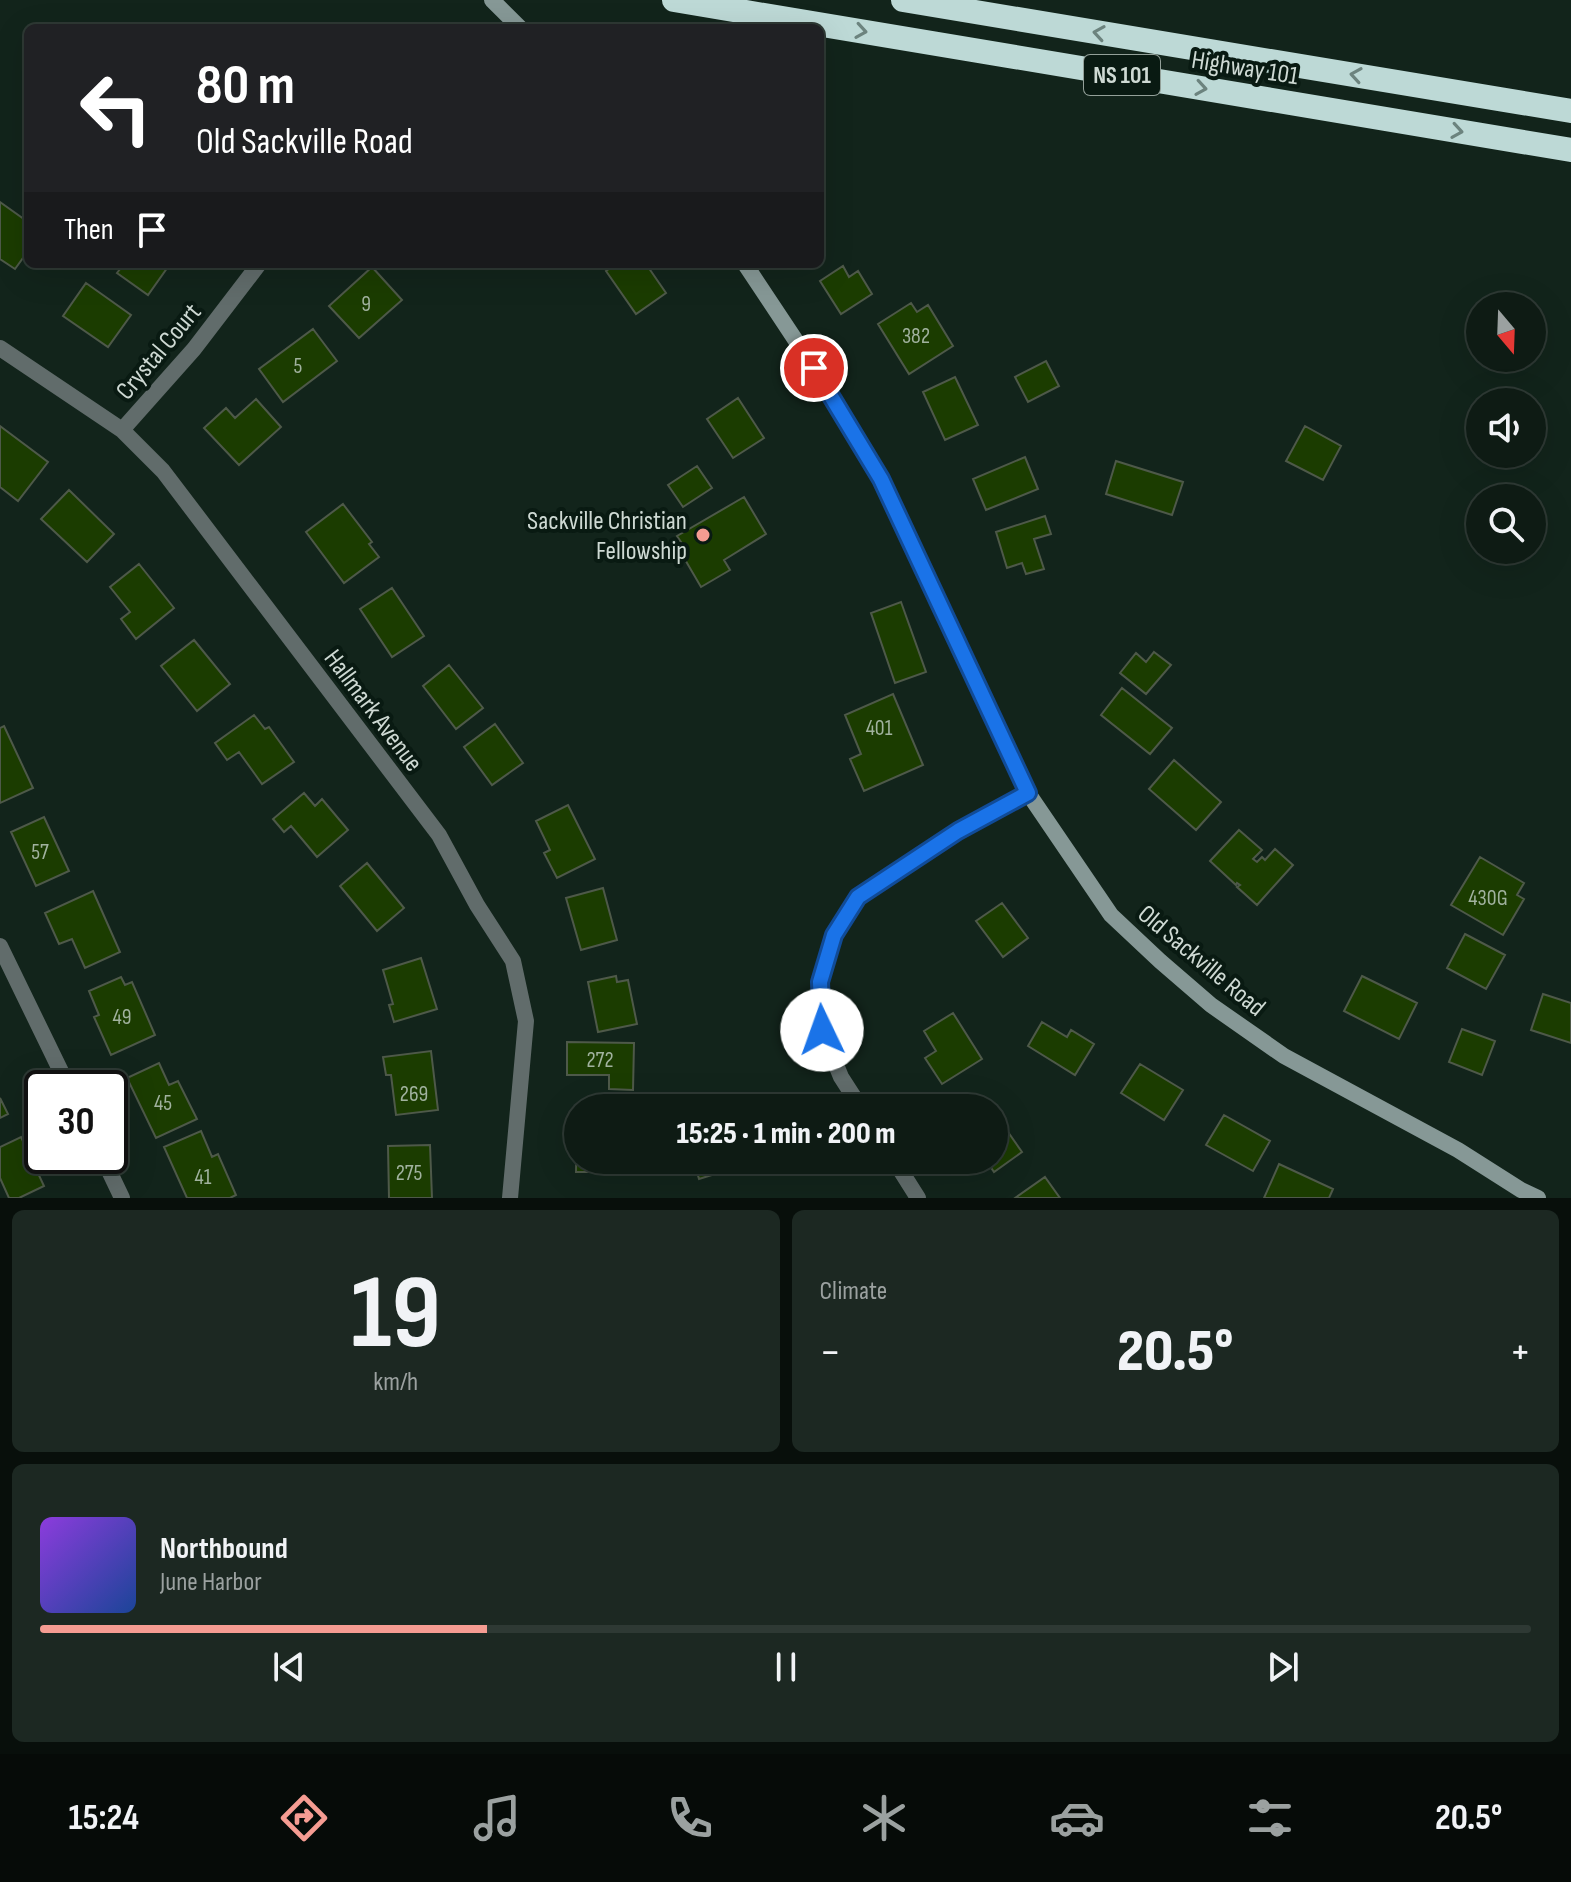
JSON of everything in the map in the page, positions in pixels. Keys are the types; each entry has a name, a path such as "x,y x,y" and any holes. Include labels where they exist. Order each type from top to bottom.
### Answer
{"highway":[{"name":"Highway 101","path":"674,0 818,24"},
{"name":"Highway 101","path":"903,0 1571,111"},
{"name":"Highway 101","path":"824,25 1571,150"}],"street":[{"path":"492,0 516,24"},
{"name":"Crystal Court","path":"122,430 194,349 256,268"},
{"name":"Old Sackville Road","path":"748,268 814,368 881,479 1028,793 1111,915 1211,1005 1284,1056 1458,1150 1520,1194 1538,1198"},
{"name":"Hallmark Avenue","path":"0,348 122,430 163,471 439,835 477,905 513,961 526,1021 510,1198"},
{"path":"852,1094 841,1077 822,1030 820,982 834,935 858,897 958,831 1028,793"},
{"path":"0,946 60,1070"},
{"path":"111,1174 122,1198"},
{"path":"903,1174 918,1198"}],"building":[{"path":"0,202 24,219 24,257 15,269 0,259"},
{"path":"843,266 849,277 858,271 872,294 841,314 820,281"},
{"path":"121,268 167,268 148,295 117,273"},
{"path":"371,268 402,300 359,338 329,306"},
{"path":"610,268 649,268 666,293 636,314 606,271"},
{"path":"86,283 131,315 108,347 63,316"},
{"path":"911,303 917,312 928,305 953,346 909,374 878,324"},
{"path":"313,329 337,361 283,402 259,369"},
{"path":"1046,361 1059,386 1028,402 1015,377"},
{"path":"955,377 978,425 945,440 923,392"},
{"path":"738,398 764,438 733,458 707,419"},
{"path":"256,399 281,427 239,465 204,428 226,408 235,418"},
{"path":"0,426 48,462 18,501 0,487"},
{"path":"1305,426 1341,446 1323,480 1286,461"},
{"path":"1025,457 1038,489 986,510 973,479"},
{"path":"1116,461 1183,482 1172,515 1106,494"},
{"path":"697,466 712,488 683,507 668,485"},
{"path":"69,490 114,534 87,562 41,519"},
{"path":"744,497 766,534 724,560 730,570 701,587 680,551 685,548 677,536"},
{"path":"343,504 372,542 369,544 379,557 344,583 306,532"},
{"path":"1045,516 1051,534 1034,539 1044,569 1026,574 1022,563 1007,568 996,532"},
{"path":"139,564 174,608 136,639 121,619 130,612 110,587"},
{"path":"392,588 424,636 392,657 360,609"},
{"path":"901,602 926,672 895,683 871,613"},
{"path":"194,640 230,684 197,711 161,666"},
{"path":"1154,652 1171,665 1146,694 1120,673 1136,653 1146,662"},
{"path":"449,665 483,708 456,729 423,686"},
{"path":"1122,688 1172,728 1150,754 1101,715"},
{"path":"893,694 923,765 864,791 850,759 861,754 845,715"},
{"path":"254,715 265,729 269,727 294,762 262,784 239,752 227,760 215,743"},
{"path":"495,724 523,763 492,785 464,747"},
{"path":"4,726 33,788 0,803 0,728"},
{"path":"1174,760 1221,802 1196,830 1149,789"},
{"path":"304,793 315,806 322,799 348,830 317,857 291,826 284,832 273,819"},
{"path":"568,805 595,859 557,878 544,853 550,850 536,821"},
{"path":"44,817 69,871 36,886 11,832"},
{"path":"1239,830 1262,850 1253,859 1257,862 1262,857 1265,860 1275,849 1293,865 1257,905 1237,887 1240,885 1236,885 1210,861"},
{"path":"1480,857 1524,883 1517,895 1524,899 1503,935 1451,905"},
{"path":"367,863 404,908 377,931 340,886"},
{"path":"603,888 617,940 581,950 566,898"},
{"path":"93,891 120,952 85,968 72,939 59,944 45,913"},
{"path":"1002,903 1028,938 1003,957 976,921"},
{"path":"1465,934 1505,955 1486,989 1447,968"},
{"path":"421,958 437,1009 394,1022 389,1005 393,1004 383,970"},
{"path":"616,976 617,982 628,980 637,1024 598,1032 588,982"},
{"path":"1362,976 1417,1003 1399,1039 1344,1011"},
{"path":"121,977 125,985 132,982 155,1035 111,1055 94,1017 99,1015 89,991"},
{"path":"1543,994 1571,1003 1571,1043 1531,1030"},
{"path":"953,1013 982,1059 942,1084 925,1058 936,1051 924,1031"},
{"path":"1042,1022 1067,1037 1071,1030 1094,1044 1075,1075 1028,1046"},
{"path":"1462,1029 1495,1041 1482,1075 1449,1062"},
{"path":"567,1042 634,1043 633,1090 609,1089 609,1075 567,1075"},
{"path":"431,1051 438,1110 396,1115 391,1075 386,1075 383,1057"},
{"path":"159,1063 169,1085 178,1081 197,1119 156,1138 128,1078"},
{"path":"1140,1064 1183,1090 1164,1120 1121,1093"},
{"path":"0,1098 8,1114 0,1118"},
{"path":"1224,1115 1270,1141 1253,1171 1206,1145"},
{"path":"201,1131 212,1157 218,1154 236,1195 230,1198 187,1198 164,1147"},
{"path":"1008,1132 1022,1152 1008,1162"},
{"path":"21,1137 24,1143 24,1174 38,1174 44,1186 19,1198 9,1198 0,1178 0,1147"},
{"path":"430,1145 432,1198 389,1198 388,1146"},
{"path":"1279,1164 1333,1189 1329,1198 1264,1198"},
{"path":"698,1174 715,1174 699,1179"},
{"path":"1045,1177 1060,1198 1015,1198"}],"place":[{"name":"Sackville Christian Fellowship","path":"703,535"}],"route":[{"path":"814,368 881,479 1028,793 958,831 858,897 834,935 820,982 822,1030"}]}
